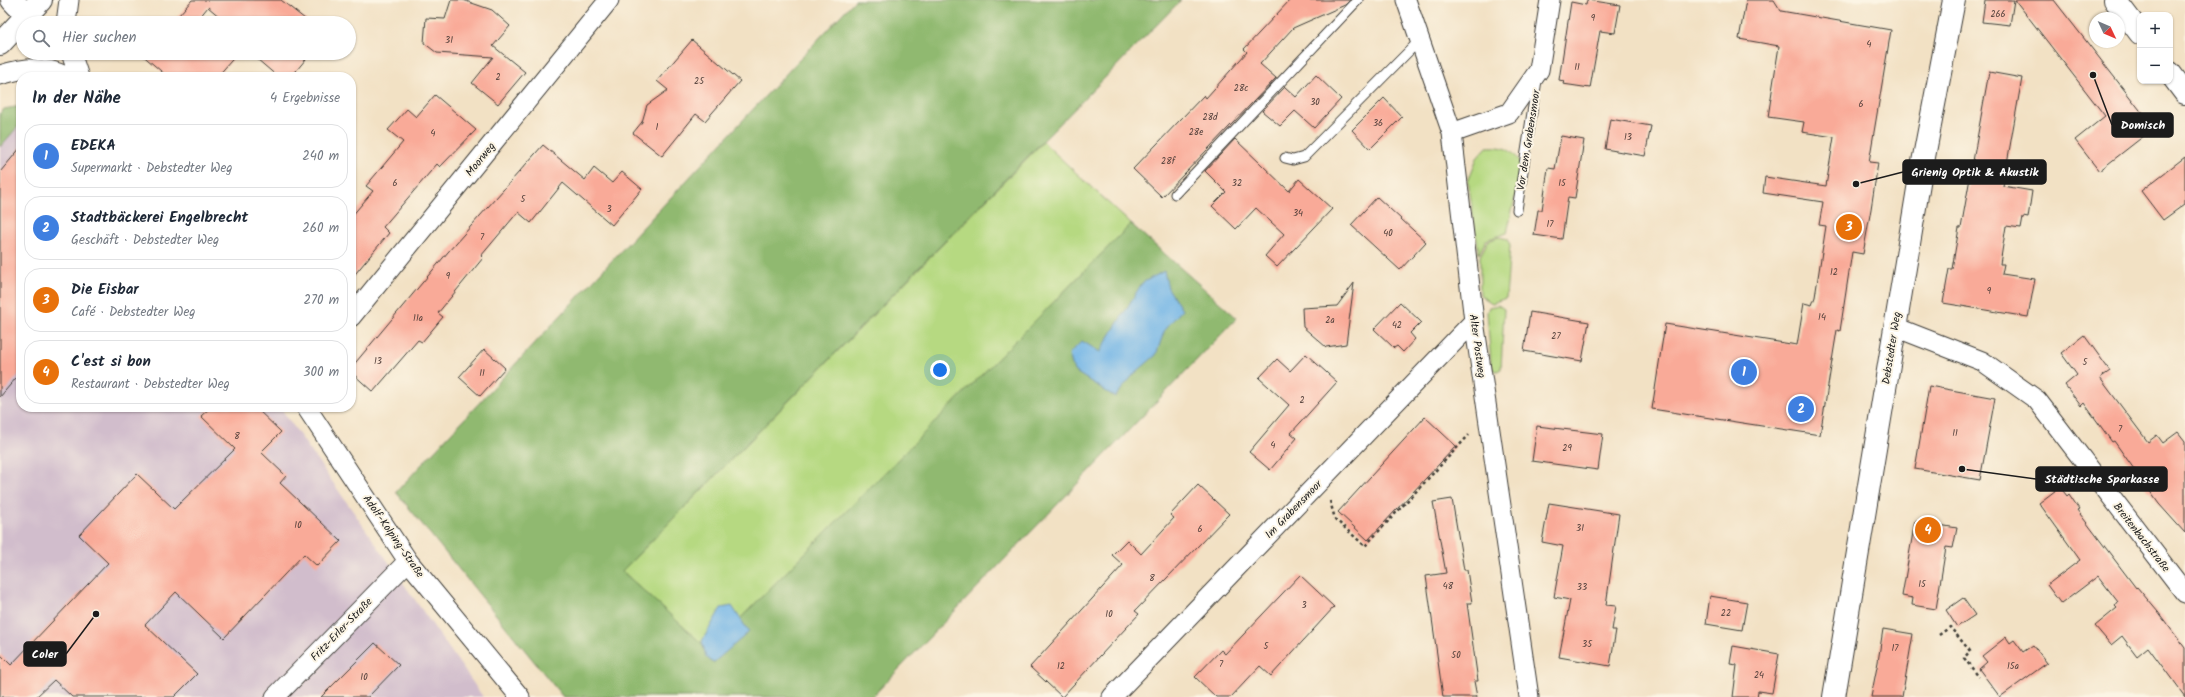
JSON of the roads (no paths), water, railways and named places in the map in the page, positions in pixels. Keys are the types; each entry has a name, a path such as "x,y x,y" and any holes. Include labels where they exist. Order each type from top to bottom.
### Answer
{"street":[{"path":"12,0 27,16 41,0"},
{"path":"67,16 69,0"},
{"name":"Moorweg","path":"356,311 609,0"},
{"name":"Alter Postweg","path":"1406,0 1452,133 1474,321 1529,697"},
{"name":"Vor dem Grabensmoor","path":"1452,133 1509,113 1539,70 1550,0"},
{"name":"Debstedter Weg","path":"1834,697 1919,184 1954,0"},
{"path":"2115,0 2137,29"},
{"path":"0,44 16,27"},
{"path":"74,60 78,72"},
{"path":"0,75 23,68 52,69 58,72"},
{"path":"2173,77 2185,93"},
{"name":"Im Grabensmoor","path":"1112,697 1474,321"},
{"name":"Breitenbachstraße","path":"1895,326 1982,361 2037,400 2185,593"},
{"name":"Adolf-Kolping-Straße","path":"309,412 408,561 520,697"},
{"name":"Fritz-Erler-Straße","path":"275,697 408,561"}],"lane":[{"path":"1175,194 1358,0"},
{"path":"1285,158 1292,160 1304,157 1419,41"},
{"name":"Vor dem Grabensmoor","path":"1517,210 1539,70"}],"water":[{"path":"1164,271 1168,288 1182,310 1165,329 1156,355 1134,374 1115,397 1074,371 1069,354 1082,341 1100,352 1142,283"},
{"path":"732,606 749,632 713,663 706,657 702,641 721,608"}],"place":[{"name":"Domisch","path":"2093,75"},
{"name":"Grienig Optik & Akustik","path":"1856,184"},
{"name":"Die Eisbar","path":"1849,227"},
{"name":"EDEKA","path":"1744,372"},
{"name":"Stadtbäckerei Engelbrecht","path":"1801,409"},
{"name":"Städtische Sparkasse","path":"1962,469"},
{"name":"C'est si bon","path":"1928,530"},
{"name":"Coler","path":"96,614"}]}
